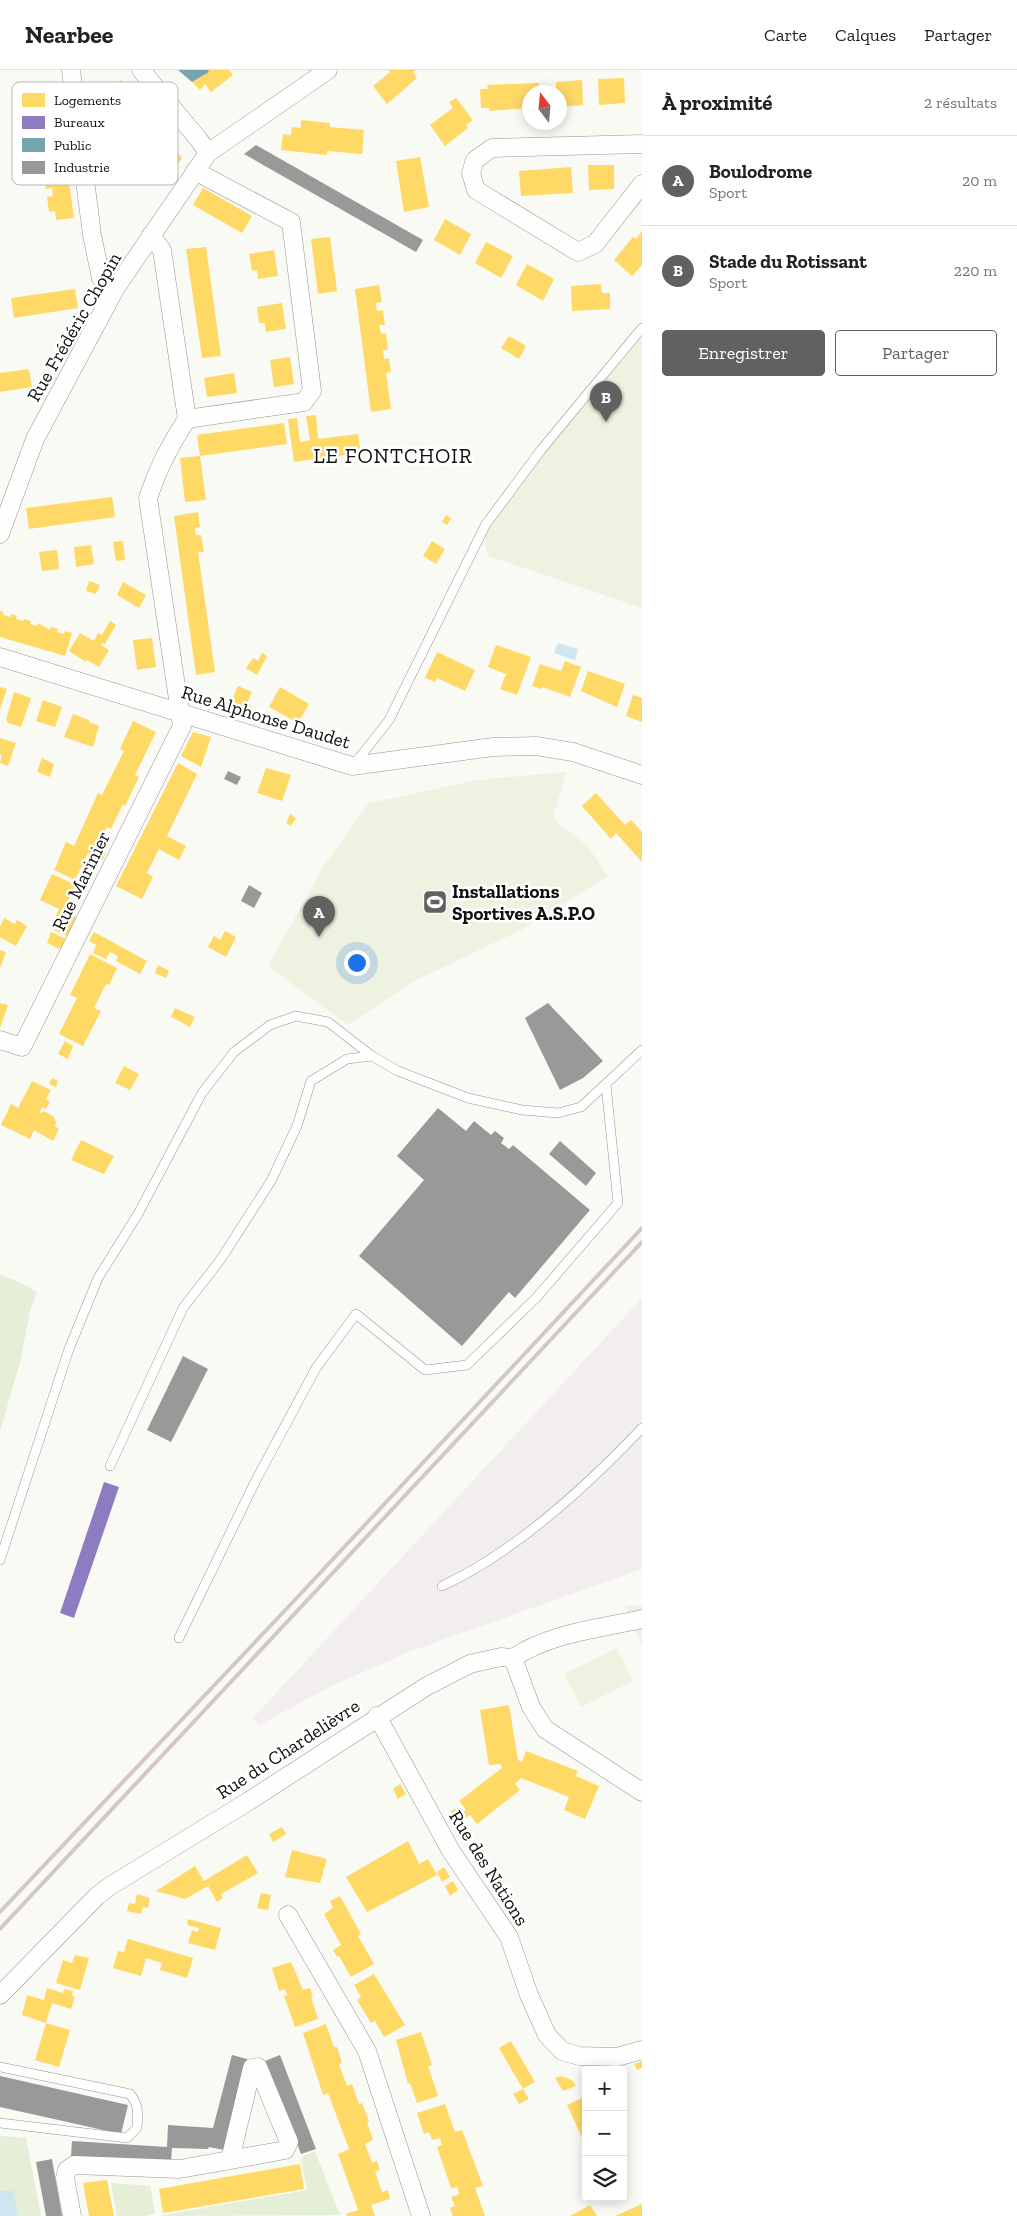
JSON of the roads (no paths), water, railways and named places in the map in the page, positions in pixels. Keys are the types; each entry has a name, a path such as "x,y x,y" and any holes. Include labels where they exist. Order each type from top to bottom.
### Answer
{"street":[{"path":"141,70 151,82"},
{"name":"Rue Frédéric Chopin","path":"0,534 35,439 115,289 131,269 151,235 195,171 208,153 328,70"},
{"path":"178,115 208,153"},
{"path":"642,144 492,148 475,160 471,173 476,190 578,252 595,244 642,184"},
{"path":"187,419 304,402 312,390 291,222 195,171"},
{"path":"86,185 92,235 101,278 115,289"},
{"path":"151,235 162,250 187,419 154,480 148,498 181,712"},
{"name":"Rue Alphonse Daudet","path":"0,657 352,766 493,747 536,746 573,752 642,775"},
{"name":"Rue Marinier","path":"0,1040 22,1047 182,726 181,712"},
{"name":"Rue du Chardelièvre","path":"0,1995 110,1886 427,1686 470,1664 501,1657 513,1658 554,1638 642,1619"},
{"path":"513,1658 531,1707 545,1729 642,1792"},
{"name":"Rue des Nations","path":"377,1716 451,1851 509,1937 529,1995 547,2035 562,2051 579,2056 617,2057 642,2050"},
{"path":"288,1915 367,2051 420,2216"},
{"path":"72,2216 65,2178 67,2170 74,2165 180,2169 230,2160 285,2150 289,2142 258,2067 252,2068 230,2160"}],"lane":[{"path":"352,766 389,720 486,524 541,450 642,328"},
{"path":"0,1560 69,1349 98,1278 138,1214 202,1093 234,1052 270,1025 296,1016 328,1022 372,1056 398,1071 468,1098 522,1110 558,1113 581,1107 642,1050"},
{"path":"110,1466 183,1308 221,1259 271,1181 297,1126 311,1081 347,1059 372,1056"},
{"path":"179,1638 256,1480 316,1368 356,1314 425,1370 467,1365 537,1297 618,1204 606,1085"},
{"path":"442,1586 471,1572 518,1541 610,1461 642,1428"},
{"path":"0,2067 130,2094 137,2102 138,2111 137,2128 127,2138 0,2123"}],"water":[{"path":"558,643 578,649 575,660 554,653"},
{"path":"0,2191 13,2191 18,2216 0,2216"}],"railway":[{"path":"0,1912 642,1228"},
{"path":"0,1929 642,1242"}],"place":[{"name":"Stade du Rotissant","path":"606,422"},
{"name":"Installations Sportives A.S.P.O","path":"435,902"},
{"name":"Boulodrome","path":"319,937"}],"district":[{"name":"LE FONTCHOIR","path":"393,455"}]}
